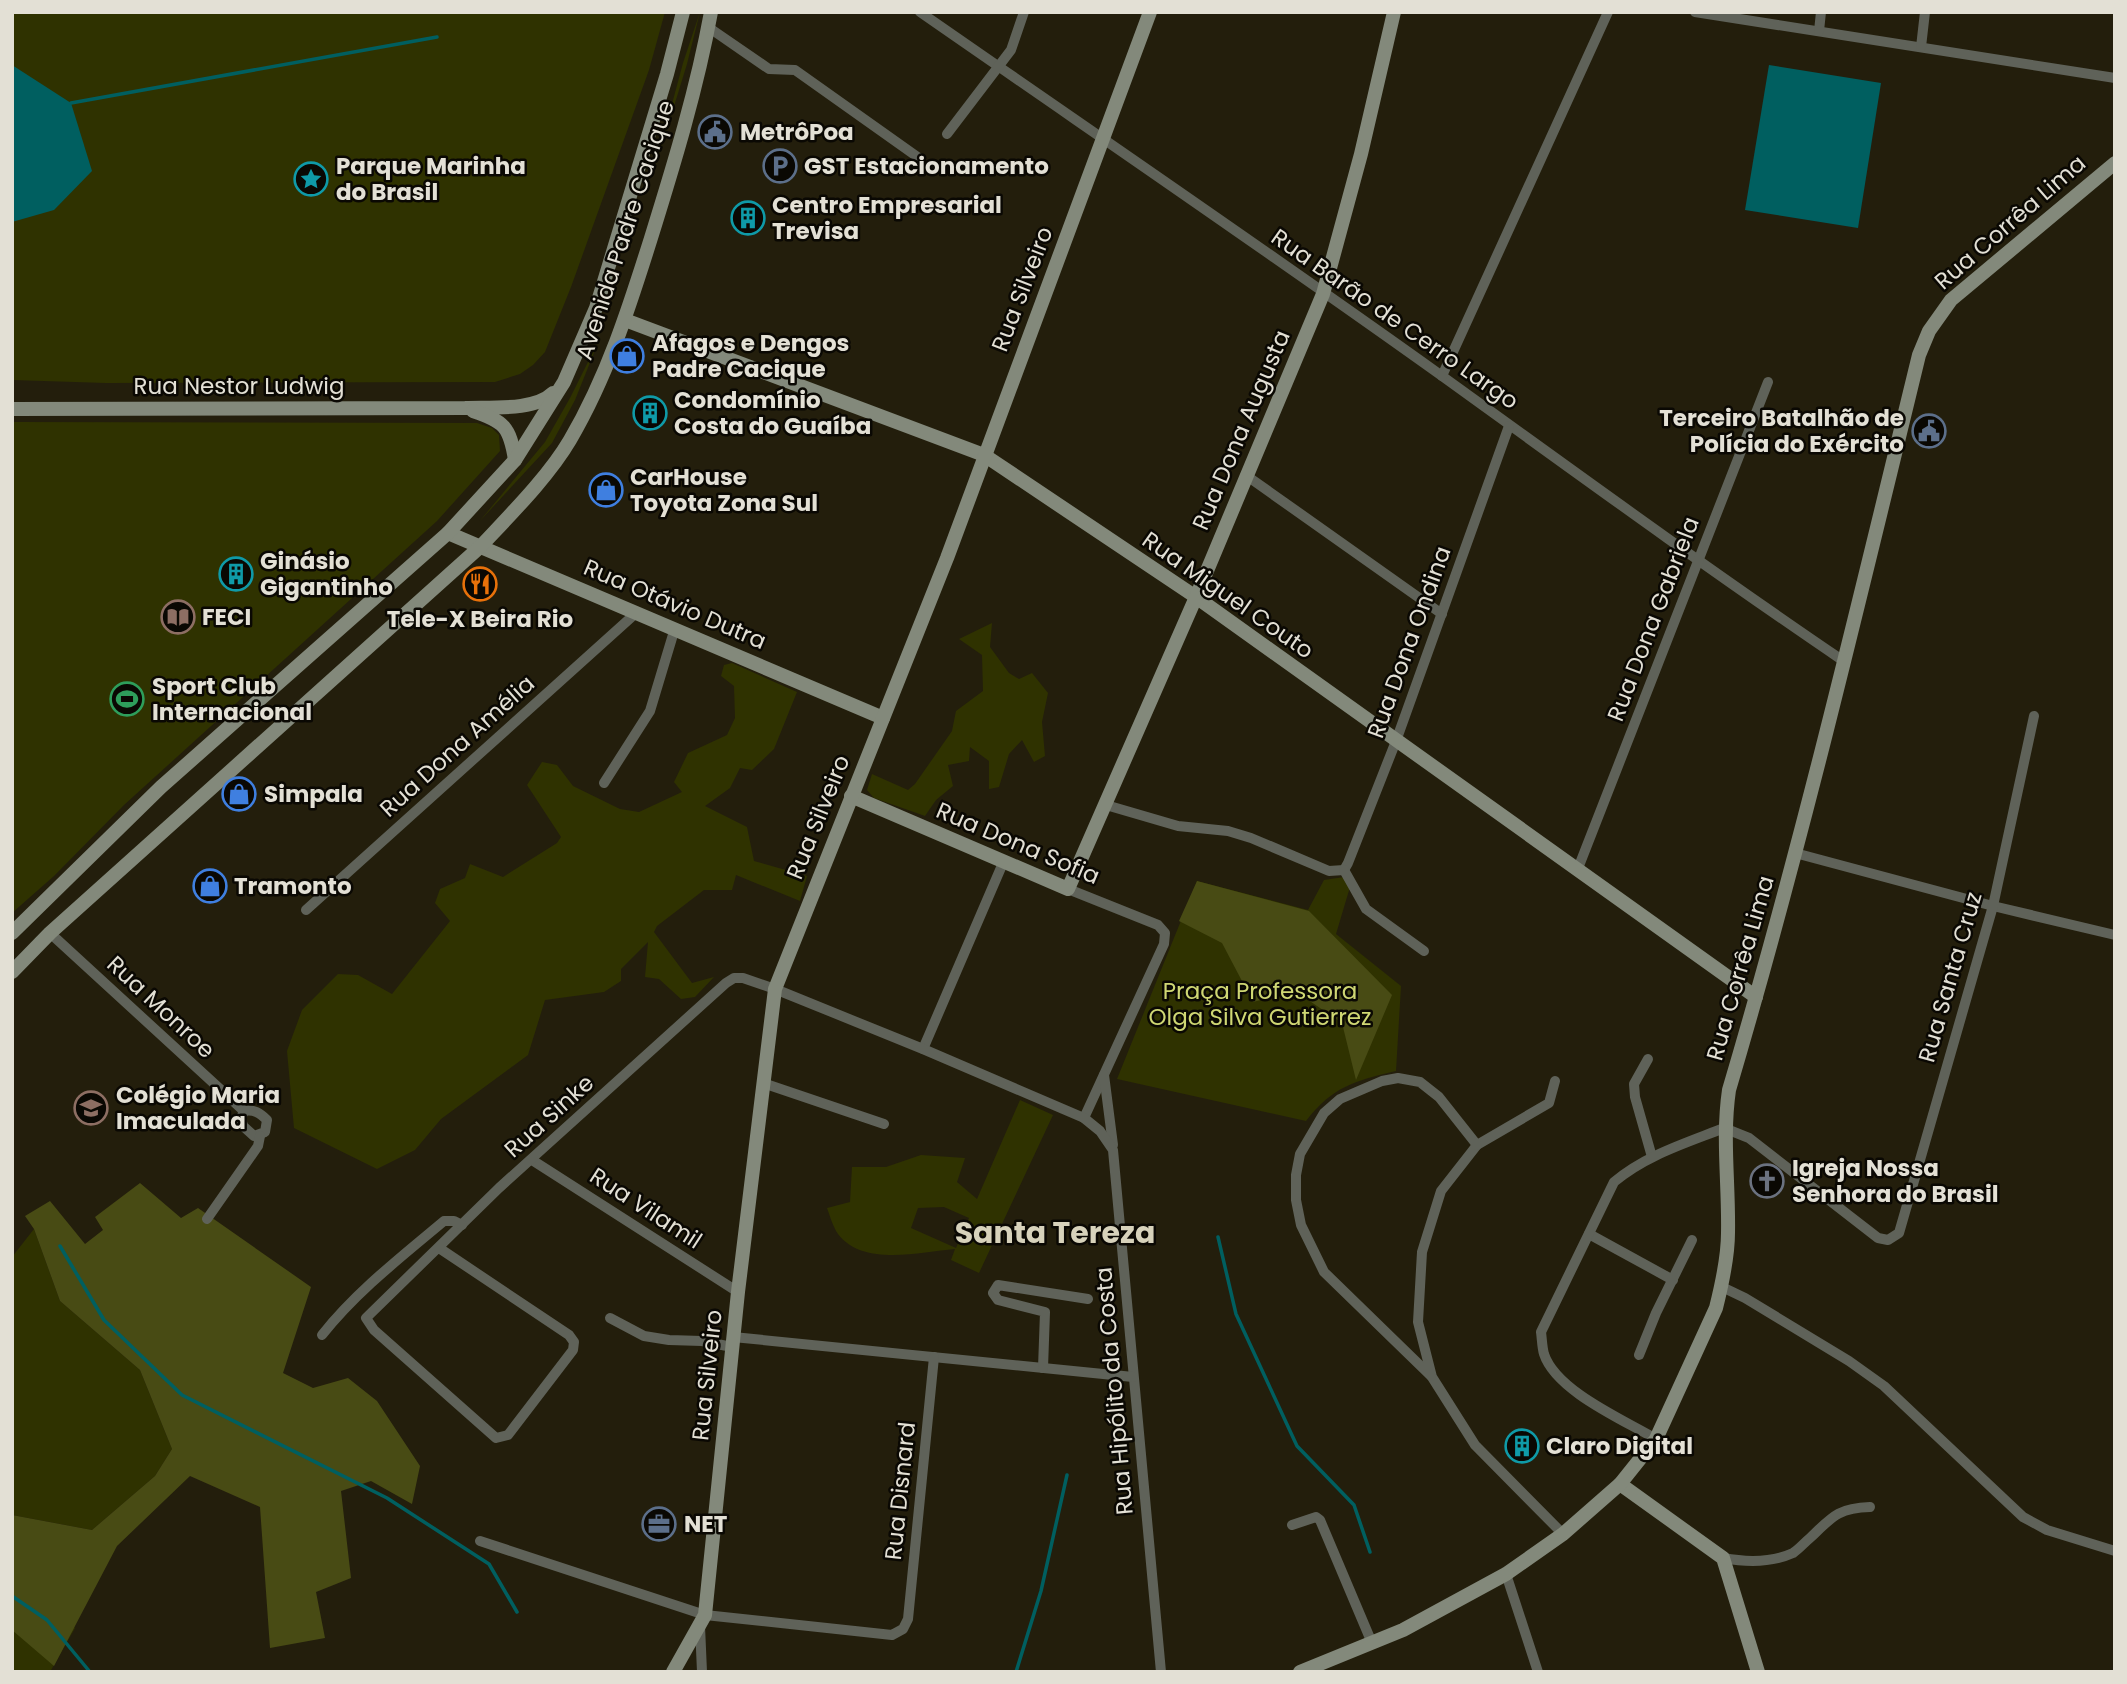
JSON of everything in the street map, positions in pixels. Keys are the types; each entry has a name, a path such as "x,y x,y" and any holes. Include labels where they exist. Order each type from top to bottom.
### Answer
{"street":[{"name":"Avenida Padre Cacique","path":"12,933 161,787 448,533 515,460 564,382 596,308 667,74 683,12"},
{"name":"Rua Barão de Cerro Largo","path":"920,12 1103,137 1442,376 1698,562 1844,662"},
{"path":"947,134 1011,50 1024,12"},
{"name":"Rua Silveiro","path":"673,1672 703,1620 738,1292 775,989 947,558 1150,12"},
{"name":"Rua Dona Augusta","path":"1068,889 1196,597 1323,294 1361,154 1394,12"},
{"path":"1442,376 1608,12"},
{"path":"1695,12 2115,78"},
{"path":"1819,31 1821,12"},
{"path":"1921,47 1925,12"},
{"name":"Avenida Padre Cacique","path":"12,972 50,933 481,546 525,498 569,442 604,372 625,320 685,125 709,20"},
{"path":"709,20 769,69 795,69 919,158"},
{"name":"Rua Corrêa Lima","path":"1300,1672 1403,1630 1506,1574 1563,1534 1620,1484 1656,1439 1716,1308 1722,1287 1728,1234 1724,1128 1729,1090 1795,853 1919,355 1929,331 1951,300 2115,163"},
{"name":"Rua Miguel Couto","path":"625,320 984,455 1196,597 1756,997"},
{"name":"Rua Nestor Ludwig","path":"12,409 465,408 540,402 564,382"},
{"name":"Rua Dona Gabriela","path":"1577,871 1768,382"},
{"name":"Rua Nestor Ludwig","path":"465,408 495,418 508,431 515,460"},
{"name":"Rua Dona Ondina","path":"1343,870 1396,741 1509,426"},
{"path":"1247,476 1442,614"},
{"name":"Rua Otávio Dutra","path":"448,533 883,718"},
{"name":"Rua Dona Amélia","path":"306,910 636,613"},
{"path":"604,783 650,710 675,628"},
{"name":"Rua Santa Cruz","path":"1724,1128 1749,1138 1878,1238 1888,1240 1899,1233 1993,906 2034,716"},
{"name":"Rua Dona Sofia","path":"851,796 1003,863 1158,925 1164,933 1164,944 1104,1075"},
{"path":"1106,805 1178,826 1228,831 1329,871 1343,870 1366,909 1424,951"},
{"path":"1795,853 1993,906 2115,935"},
{"path":"923,1049 1003,863"},
{"name":"Rua Monroe","path":"50,933 244,1111 254,1111 267,1119 267,1127 260,1136 254,1136 243,1126 244,1111"},
{"name":"Rua Sinke","path":"439,1248 569,1335 574,1342 573,1350 508,1435 502,1438 496,1438 374,1330 366,1318 462,1225 726,983 734,978 743,978 775,989"},
{"path":"775,989 1084,1118 1100,1131 1113,1150"},
{"path":"1648,1059 1634,1084 1635,1097 1652,1157"},
{"path":"1084,1118 1104,1075"},
{"name":"Rua Hipólito da Costa","path":"1104,1075 1161,1672"},
{"path":"1478,1145 1439,1097 1420,1082 1398,1078 1382,1081 1340,1099 1324,1113 1300,1154 1296,1175 1296,1200 1301,1225 1324,1272 1432,1377 1475,1445 1563,1534"},
{"path":"1432,1377 1418,1322 1422,1252 1441,1191 1478,1145 1549,1103 1555,1080"},
{"path":"763,1083 884,1124"},
{"path":"1656,1439 1569,1388 1554,1372 1544,1354 1541,1332 1614,1182 1629,1169 1652,1157 1724,1128"},
{"path":"207,1219 258,1146 260,1136"},
{"name":"Rua Vilamil","path":"532,1160 738,1292"},
{"path":"321,1335 338,1314 444,1221 454,1221 462,1225"},
{"path":"1589,1234 1673,1280"},
{"path":"1639,1355 1692,1240"},
{"path":"1043,1368 1045,1312 999,1300 993,1293 998,1285 1088,1299"},
{"path":"1722,1287 1849,1361 1884,1386 2023,1517 2047,1530 2115,1551"},
{"path":"610,1318 644,1336 669,1340 733,1342 934,1357 1133,1377"},
{"name":"Rua Disnard","path":"703,1620 840,1628 892,1634 903,1629 908,1619 934,1357"},
{"path":"1620,1484 1723,1558 1742,1562 1793,1552 1836,1514 1849,1508 1870,1507"},
{"path":"1293,1525 1316,1517 1320,1520 1372,1643"},
{"path":"480,1541 703,1620 702,1672"},
{"path":"1723,1558 1758,1672"},
{"path":"1506,1574 1538,1672"}],"green space":[{"name":"Parque Marinha do Brasil","path":"12,12 665,12 649,70 545,352 520,374 495,382 106,383 12,380"},
{"path":"700,12 687,64 654,171 683,63"},
{"path":"599,340 575,400 552,443 479,522 545,442"},
{"name":"Sport Club Internacional","path":"12,422 477,423 492,428 499,435 500,451 437,521 124,805 54,876 12,913"},
{"path":"992,623 990,647 1009,673 1019,679 1032,673 1048,693 1042,722 1045,756 1034,762 1022,740 1009,754 999,787 989,789 989,761 970,747 969,761 948,765 953,786 936,800 925,816 874,798 867,790 872,774 908,790 915,784 952,731 956,711 983,691 982,655 959,639"},
{"path":"732,663 797,692 774,749 752,770 740,768 730,788 705,806 747,827 754,861 807,876 800,901 736,875 732,890 704,890 657,926 654,932 692,983 714,977 695,997 681,999 659,979 645,977 648,942 621,969 621,981 604,992 545,1000 528,1055 441,1119 415,1150 377,1169 294,1128 287,1051 302,1010 338,974 358,975 392,994 450,921 435,903 440,889 465,878 470,864 503,877 557,843 561,837 527,785 542,762 557,765 573,786 620,809 639,812 682,792 674,782 688,753 727,735 735,718 734,686 721,676 724,665"},
{"name":"Praça Professora Olga Silva Gutierrez","path":"1344,877 1350,887 1336,934 1401,986 1396,1071 1368,1078 1336,1092 1306,1121 1117,1079 1197,881 1308,910 1324,880"},
{"path":"1020,1100 1053,1115 979,1273 951,1260 955,1249 893,1255 862,1251 838,1234 827,1208 850,1202 852,1167 886,1167 921,1155 965,1158 957,1182 977,1199","holes":["944,1207 969,1218 956,1248 911,1228 918,1208"]},
{"path":"34,1229 60,1301 140,1370 172,1449 155,1476 92,1530 12,1515 12,1257"},
{"path":"12,1580 75,1628 50,1672 12,1672"}],"shaded area":[{"path":"1197,881 1309,911 1392,995 1356,1080 1342,1023 1295,991 1253,1002 1222,943 1179,921"},
{"path":"140,1183 181,1218 198,1208 311,1287 283,1373 313,1388 348,1378 377,1401 420,1466 412,1504 371,1481 341,1491 351,1578 316,1592 325,1638 270,1648 260,1507 190,1476 117,1546 54,1666 12,1630 12,1515 92,1530 155,1476 172,1449 140,1370 60,1301 34,1229 25,1216 50,1201 85,1244 103,1230 95,1217"}],"water":[{"path":"12,65 71,103 92,171 54,210 12,222"},
{"path":"1769,65 1881,83 1858,228 1745,210"}],"waterway":[{"path":"71,103 437,37"},
{"path":"1218,1237 1236,1314 1297,1446 1354,1505 1370,1552"},
{"path":"60,1246 104,1320 182,1395 387,1498 489,1564 517,1612"},
{"path":"1016,1672 1041,1591 1067,1475"},
{"path":"12,1596 47,1620 90,1672"}],"place":[{"name":"MetrôPoa","path":"715,132"},
{"name":"GST Estacionamento","path":"780,166"},
{"name":"Parque Marinha do Brasil","path":"311,179"},
{"name":"Centro Empresarial Trevisa","path":"748,218"},
{"name":"Afagos e Dengos Padre Cacique","path":"627,356"},
{"name":"Condomínio Costa do Guaíba","path":"650,413"},
{"name":"Terceiro Batalhão de Polícia do Exército","path":"1929,431"},
{"name":"CarHouse Toyota Zona Sul","path":"606,490"},
{"name":"Ginásio Gigantinho","path":"236,574"},
{"name":"Tele-X Beira Rio","path":"480,584"},
{"name":"FECI","path":"178,617"},
{"name":"Sport Club Internacional","path":"127,699"},
{"name":"Simpala","path":"239,794"},
{"name":"Tramonto","path":"210,886"},
{"name":"Colégio Maria Imaculada","path":"91,1108"},
{"name":"Igreja Nossa Senhora do Brasil","path":"1767,1181"},
{"name":"Claro Digital","path":"1522,1446"},
{"name":"NET","path":"659,1524"}],"district":[{"name":"Santa Tereza","path":"1055,1233"}]}
